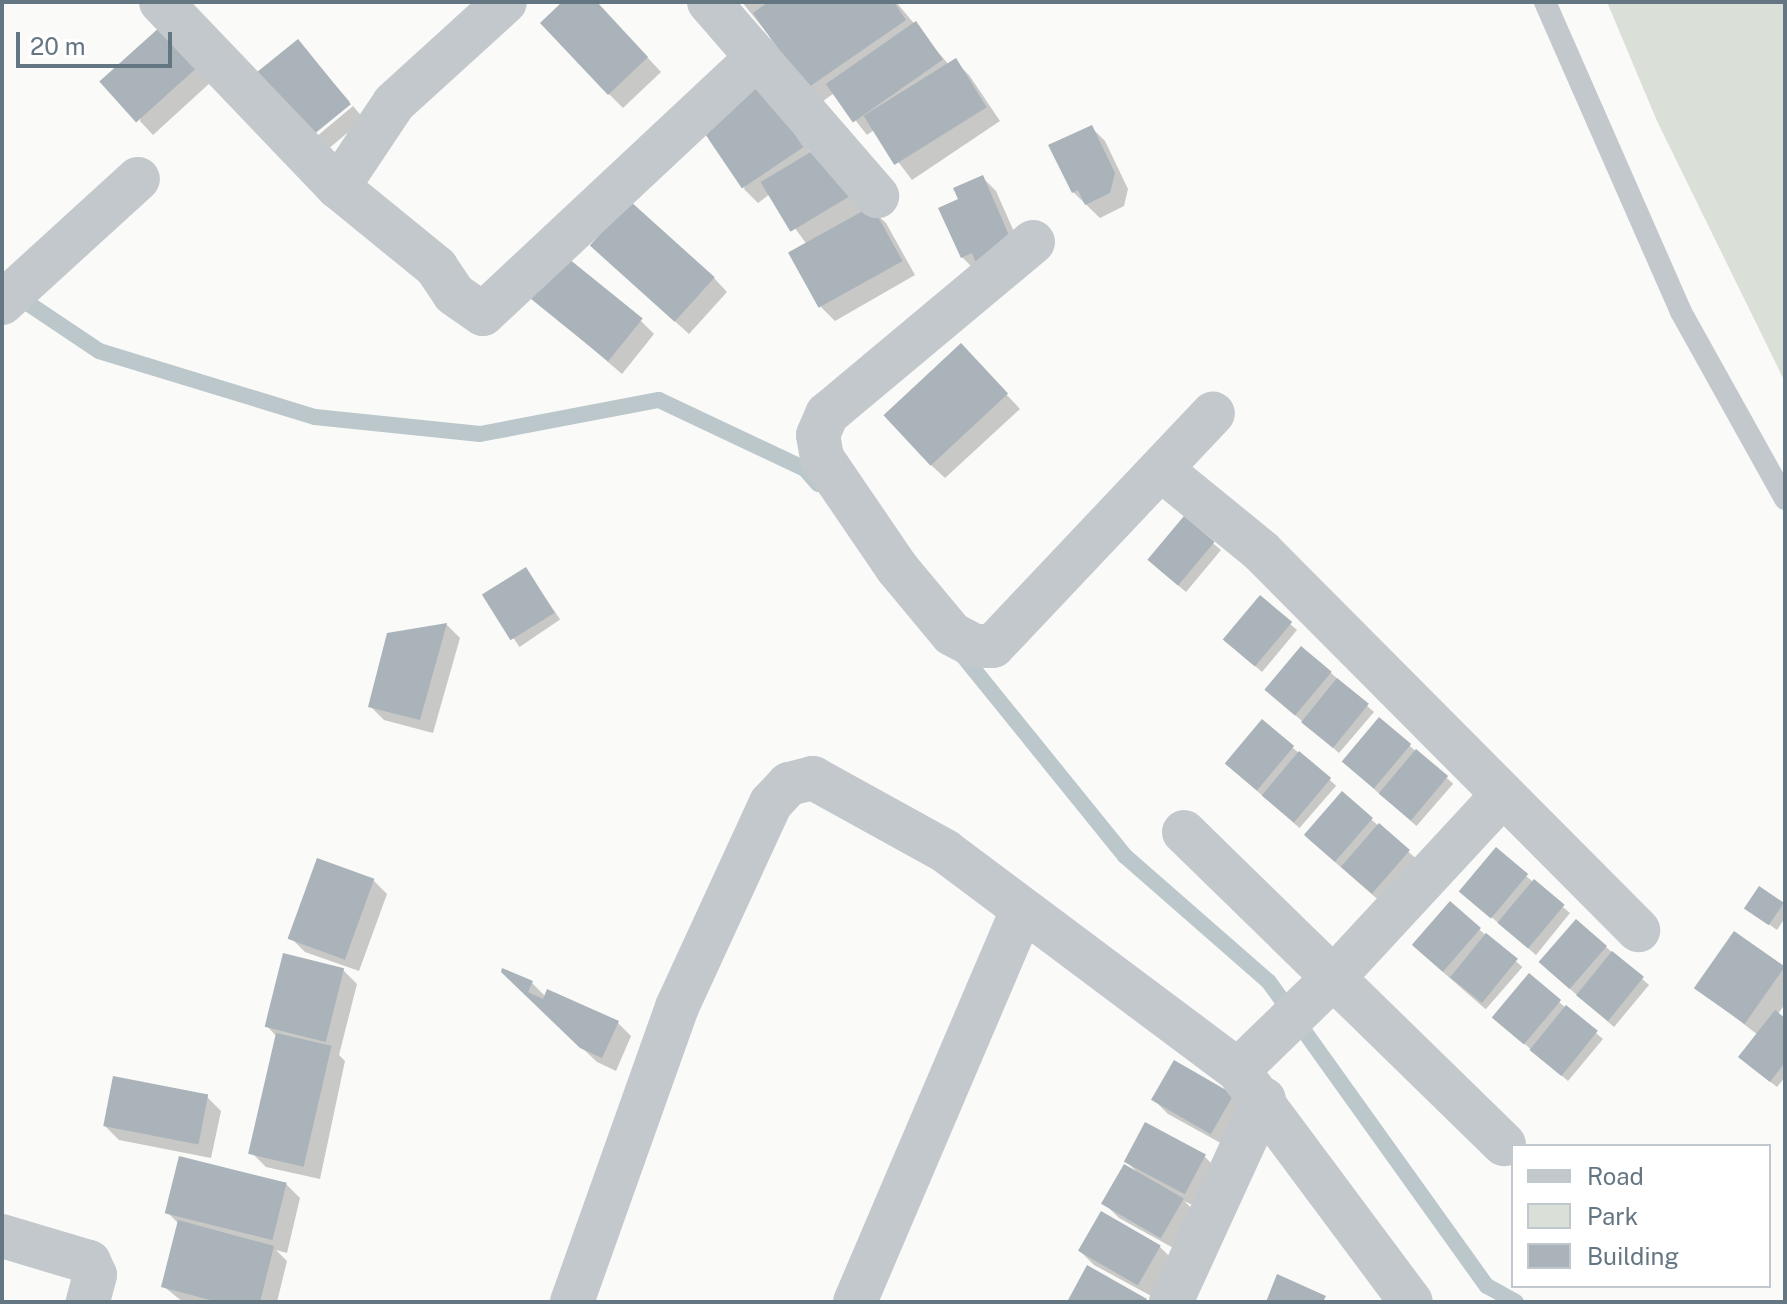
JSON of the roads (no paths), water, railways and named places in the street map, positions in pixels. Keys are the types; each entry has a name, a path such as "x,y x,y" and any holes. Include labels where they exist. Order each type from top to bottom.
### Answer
{"street":[{"path":"161,2 338,187 436,267 454,294 483,314 758,57"},
{"path":"338,187 394,103 505,2"},
{"path":"709,2 877,196"},
{"path":"11,296 138,179"},
{"path":"1033,242 827,414 818,435 822,458 924,602 952,634 975,646 993,646 1012,630 1163,471 1213,413"},
{"path":"1163,471 1261,551 1501,797 1638,930"},
{"path":"580,1299 677,1007 779,791 801,779 831,784 945,851 1022,911 1254,1073 1411,1302"},
{"path":"1171,1302 1254,1073 1302,1011 1501,797"},
{"path":"1184,832 1504,1144"},
{"path":"855,1302 1022,911"},
{"path":"2,1236 89,1262 95,1275 88,1302"}],"lane":[{"path":"1545,2 1681,312 1785,499"}],"waterway":[{"path":"14,294 99,351 315,417 480,434 659,400 805,469 818,484"},
{"path":"959,651 1125,856 1269,982 1487,1286 1516,1302"}]}
